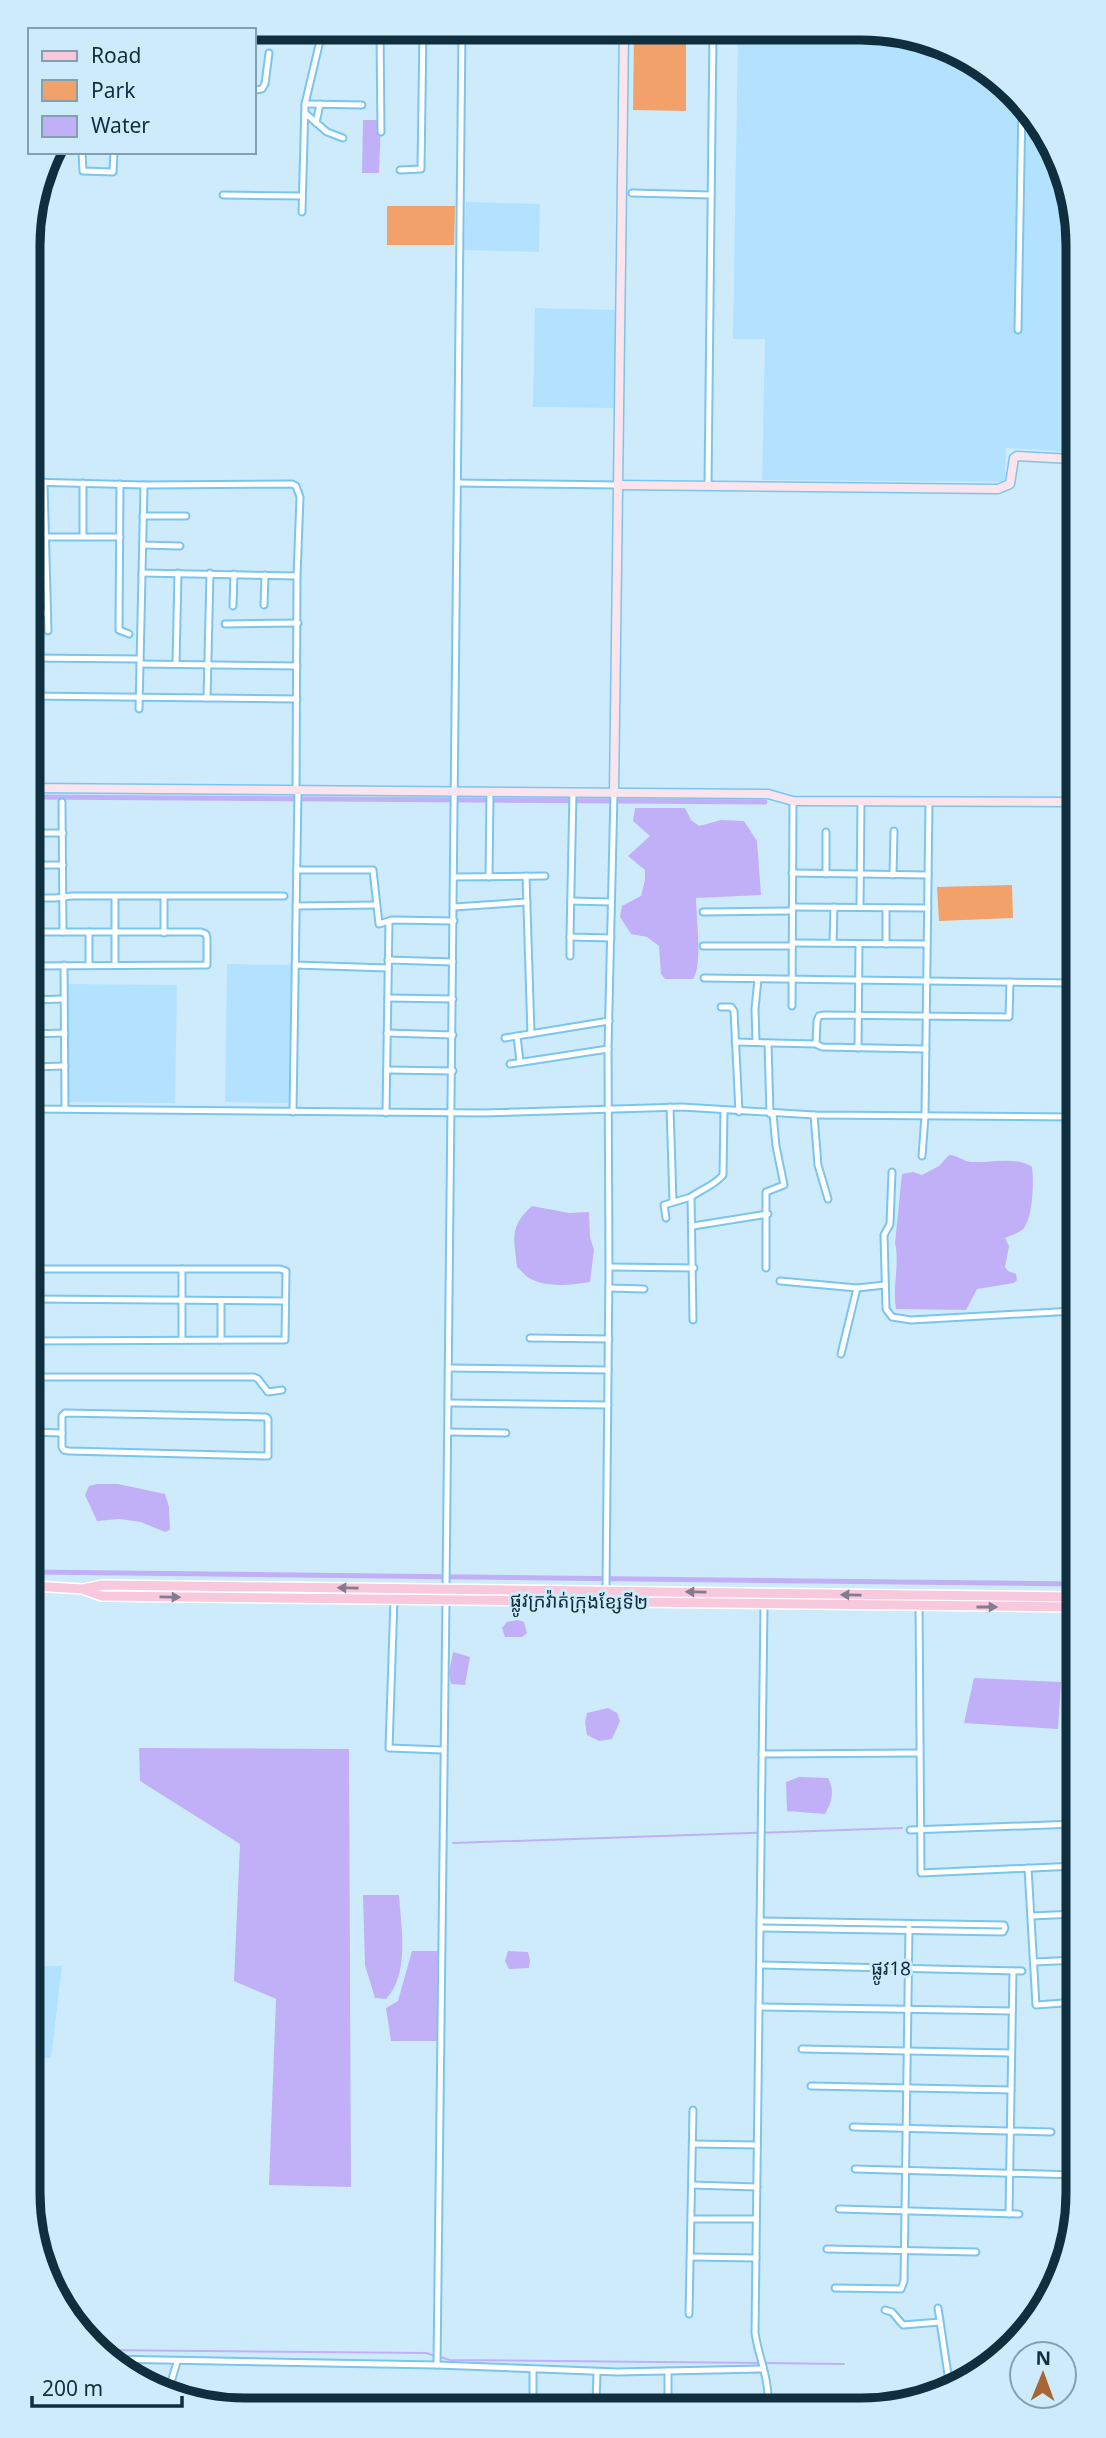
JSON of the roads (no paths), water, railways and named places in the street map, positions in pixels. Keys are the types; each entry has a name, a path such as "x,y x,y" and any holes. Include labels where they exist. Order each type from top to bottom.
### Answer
{"main road":[{"name":"ផ្លូវក្រវ៉ាត់ក្រុងខ្សែទី២","path":"40,1586 83,1589 103,1585 446,1586 1065,1607"},
{"name":"ផ្លូវក្រវ៉ាត់ក្រុងខ្សែទី២","path":"83,1589 102,1596 394,1599 446,1586"},
{"name":"ផ្លូវក្រវ៉ាត់ក្រុងខ្សែទី២","path":"919,1601 1065,1597"}],"street":[{"path":"302,212 305,113 321,40"},
{"path":"380,40 382,132"},
{"path":"400,170 421,169 423,40"},
{"path":"437,2362 463,40"},
{"path":"606,1593 608,1049 624,40"},
{"path":"708,487 713,40"},
{"path":"256,90 262,89 265,85 269,53"},
{"path":"306,104 362,105"},
{"path":"316,123 320,104"},
{"path":"305,113 327,132 343,138"},
{"path":"1018,330 1022,119"},
{"path":"82,154 83,171 108,173 113,172 114,154"},
{"path":"632,193 711,195"},
{"path":"223,195 302,196"},
{"path":"458,483 998,489 1010,484 1014,458 1017,456 1066,459"},
{"path":"41,482 296,486 300,497 297,576 298,793 293,1112"},
{"path":"44,482 48,631"},
{"path":"82,483 83,536"},
{"path":"120,484 119,630 130,634"},
{"path":"139,709 144,485"},
{"path":"144,516 186,516"},
{"path":"41,536 120,537"},
{"path":"143,545 180,546"},
{"path":"142,573 297,576"},
{"path":"176,664 177,573"},
{"path":"208,698 210,573"},
{"path":"233,606 234,574"},
{"path":"264,605 265,575"},
{"path":"41,613 47,613"},
{"path":"225,624 298,623"},
{"path":"41,658 297,666"},
{"path":"41,696 297,699"},
{"path":"41,788 614,798 768,794 793,801 1066,803"},
{"path":"489,877 490,794"},
{"path":"570,956 573,797"},
{"path":"792,1006 793,801"},
{"path":"860,908 861,801"},
{"path":"62,802 63,932"},
{"path":"922,1156 925,1116 929,802"},
{"path":"893,875 894,831"},
{"path":"825,874 826,832"},
{"path":"41,833 62,833"},
{"path":"489,840 499,840"},
{"path":"41,865 63,865"},
{"path":"297,870 373,870 379,924 389,921 454,921"},
{"path":"792,873 928,875"},
{"path":"526,876 531,1034"},
{"path":"454,877 545,876"},
{"path":"41,898 284,896"},
{"path":"115,897 115,965"},
{"path":"163,897 164,933"},
{"path":"571,901 611,902"},
{"path":"454,907 527,902"},
{"path":"296,906 376,905"},
{"path":"703,912 834,907 928,908"},
{"path":"833,943 834,907"},
{"path":"886,908 886,944"},
{"path":"386,1113 389,921"},
{"path":"41,932 206,934 207,965 41,966"},
{"path":"89,932 89,965"},
{"path":"570,937 611,938"},
{"path":"858,1048 859,944"},
{"path":"703,946 927,944"},
{"path":"388,960 453,962"},
{"path":"64,965 65,1109"},
{"path":"295,965 388,968"},
{"path":"704,978 1066,983"},
{"path":"755,1042 758,979"},
{"path":"816,1044 817,1021 820,1016 1009,1017 1010,982"},
{"path":"388,998 453,999"},
{"path":"41,1000 64,999"},
{"path":"721,1007 733,1008 738,1112"},
{"path":"505,1038 609,1021"},
{"path":"41,1034 65,1034"},
{"path":"387,1034 453,1035"},
{"path":"517,1036 520,1062"},
{"path":"735,1042 926,1049"},
{"path":"766,1268 766,1192 784,1185 772,1114 768,1043"},
{"path":"510,1064 608,1049"},
{"path":"41,1067 65,1066"},
{"path":"387,1070 453,1071"},
{"path":"670,1107 673,1202"},
{"path":"41,1109 452,1113 670,1107 772,1114 1066,1117"},
{"path":"666,1218 663,1206 691,1197 717,1183 723,1175 724,1110"},
{"path":"814,1115 818,1165 828,1199"},
{"path":"892,1172 890,1224 884,1235 886,1309 892,1317 911,1320 1065,1311"},
{"path":"691,1197 693,1320"},
{"path":"693,1226 768,1214"},
{"path":"609,1266 694,1268"},
{"path":"40,1269 286,1271 285,1340 40,1341"},
{"path":"181,1269 182,1339"},
{"path":"780,1281 857,1288 885,1285"},
{"path":"609,1288 644,1289"},
{"path":"841,1354 857,1288"},
{"path":"40,1299 285,1301"},
{"path":"221,1302 221,1340"},
{"path":"530,1338 609,1339"},
{"path":"449,1368 608,1370"},
{"path":"40,1377 254,1377 268,1391 282,1390"},
{"path":"449,1403 608,1405"},
{"path":"65,1413 261,1416 268,1419 269,1451 265,1456 69,1451 63,1449 62,1433 62,1416 65,1413"},
{"path":"40,1432 62,1433"},
{"path":"448,1432 506,1433"},
{"path":"764,1598 755,2333 758,2356 769,2384 768,2398"},
{"path":"394,1599 389,1748 443,1750"},
{"path":"919,1601 921,1873 1065,1866"},
{"path":"762,1754 919,1753"},
{"path":"910,1830 1065,1824"},
{"path":"1028,1868 1036,2005 1065,2003"},
{"path":"1031,1916 1065,1914"},
{"path":"760,1921 835,1926"},
{"path":"760,1928 835,1926 1003,1931 1005,1928 1004,1925 909,1927"},
{"path":"835,2288 901,2289 904,2281 909,1927"},
{"path":"1034,1962 1065,1961"},
{"name":"ផ្លូវ18","path":"760,1965 1022,1971"},
{"path":"1009,2214 1013,1971"},
{"path":"759,2007 1012,2011"},
{"path":"802,2049 1012,2053"},
{"path":"811,2087 1011,2090"},
{"path":"690,2314 693,2110"},
{"path":"853,2127 1051,2132"},
{"path":"693,2144 757,2146"},
{"path":"855,2169 1065,2175"},
{"path":"692,2185 757,2187"},
{"path":"839,2209 1019,2214"},
{"path":"692,2219 756,2219"},
{"path":"827,2249 976,2252"},
{"path":"691,2257 756,2258"},
{"path":"938,2308 948,2378"},
{"path":"885,2309 892,2312 903,2325 940,2322"},
{"path":"127,2360 437,2362 597,2372 762,2367"},
{"path":"171,2384 177,2362"},
{"path":"533,2370 533,2398"},
{"path":"668,2371 668,2398"},
{"path":"596,2398 597,2372"}],"water":[{"path":"363,120 381,120 379,173 362,173"},
{"path":"635,808 685,808 691,820 699,826 721,820 744,821 757,841 761,895 696,898 698,963 693,979 665,979 661,974 659,946 647,937 631,934 620,917 622,906 641,896 645,880 645,870 628,856 650,836 633,821"},
{"path":"949,1155 971,1162 1011,1161 1032,1167 1032,1198 1027,1223 1020,1231 1005,1238 1009,1246 1005,1267 1016,1274 1017,1280 1014,1283 977,1289 966,1310 896,1309 895,1243 902,1174 913,1172 922,1175 939,1166"},
{"path":"532,1206 569,1213 589,1212 590,1237 594,1250 590,1282 567,1285 543,1283 528,1277 517,1267 514,1241 516,1227"},
{"path":"118,1484 165,1494 169,1507 170,1530 165,1532 141,1522 119,1519 97,1521 85,1495 89,1486"},
{"path":"507,1622 524,1622 527,1633 522,1637 505,1637 502,1628"},
{"path":"453,1652 470,1657 465,1685 451,1684 449,1673"},
{"path":"974,1678 1061,1682 1058,1729 964,1723"},
{"path":"608,1708 617,1713 620,1721 612,1739 599,1741 587,1735 587,1713"},
{"path":"139,1748 349,1749 351,2187 269,2185 276,1999 234,1981 240,1844 140,1781"},
{"path":"799,1777 828,1778 832,1796 825,1814 787,1811 786,1782"},
{"path":"363,1895 399,1895 401,1964 394,1989 386,1999 375,1998 365,1965"},
{"path":"412,1951 438,1951 437,2041 391,2041 386,2008 398,2001"},
{"path":"508,1951 528,1952 529,1968 509,1969 505,1961"}],"waterway":[{"path":"41,797 765,802"},
{"path":"40,1572 1065,1584"},
{"path":"453,1843 902,1828"},
{"path":"114,2350 426,2353 435,2356"},
{"path":"440,2357 450,2360 760,2363"},
{"path":"765,2363 844,2364"}]}
